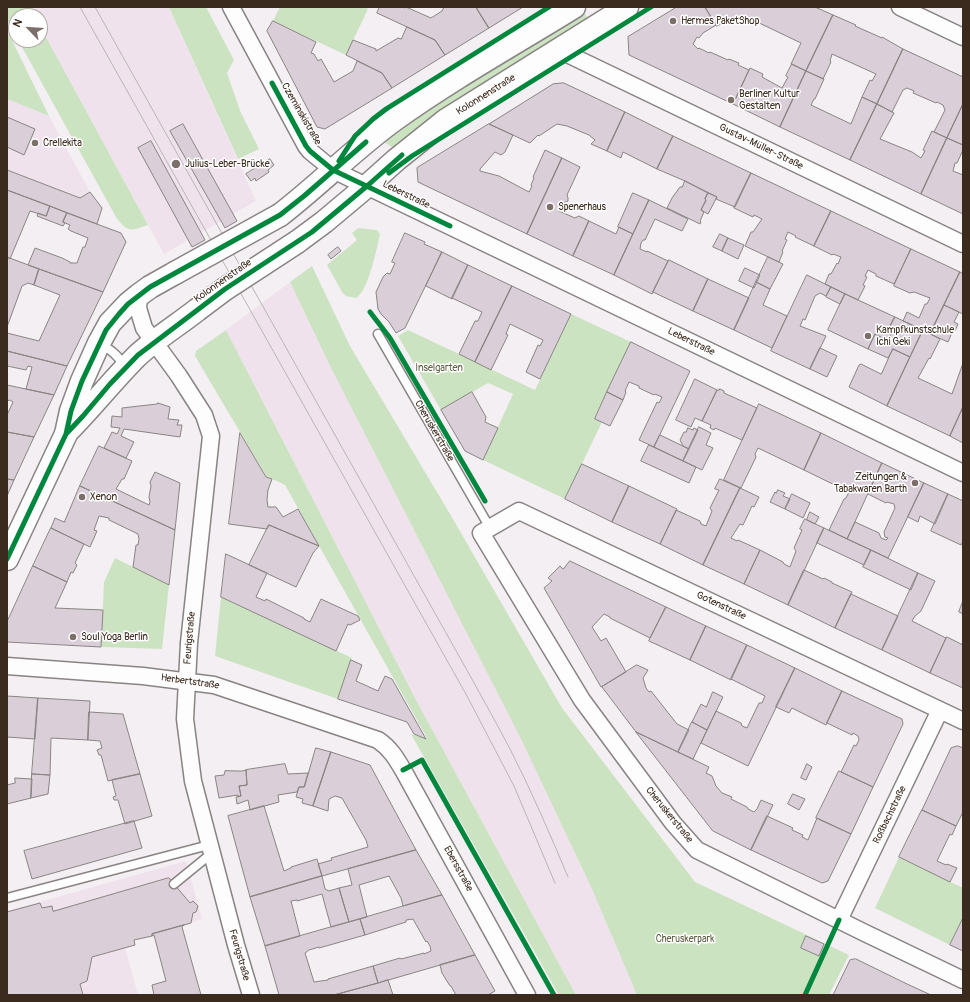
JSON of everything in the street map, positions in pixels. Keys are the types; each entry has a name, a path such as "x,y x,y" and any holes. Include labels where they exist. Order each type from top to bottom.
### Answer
{"main road":[{"name":"Kolonnenstraße","path":"7,559 66,434 71,411 79,388 99,343 110,324 128,304 150,287 280,215 392,121 574,7"},
{"name":"Kolonnenstraße","path":"66,434 138,355 225,289 297,242 324,222 396,160 446,120 627,7"}],"street":[{"path":"900,7 963,37"},
{"name":"Czeminskistraße","path":"238,9 306,146 333,170"},
{"name":"Gustav-Müller-Straße","path":"559,50 963,244"},
{"name":"Leberstraße","path":"333,170 963,472"},
{"name":"Feurigstraße","path":"139,295 138,308 144,328 204,415 211,436 186,681 185,719 193,781 210,849 251,995"},
{"name":"Gotenstraße","path":"486,530 519,511 963,721"},
{"name":"Cheruskerstraße","path":"486,530 582,700 673,823 697,850 963,980"},
{"name":"Herbertstraße","path":"7,666 143,676 222,687 378,740 386,746"},
{"name":"Roßbachstraße","path":"839,920 940,710"},
{"name":"Ebersstraße","path":"386,746 393,753 403,770 527,995"}],"lane":[{"name":"Cheruskerstraße","path":"378,334 486,530"},
{"path":"99,343 112,350 119,357 125,368"},
{"path":"174,884 210,849"},
{"path":"7,898 210,849"}],"shaded area":[{"path":"169,7 256,201 164,254 48,41 48,8 31,8"},
{"name":"Crellekita","path":"7,99 49,116 90,192 80,198 7,170"},
{"path":"290,282 330,366 520,737 592,889 637,995 576,995 415,698 226,330"},
{"path":"186,861 202,919 152,936 134,940 135,945 125,948 138,995 7,995 7,911"}],"green space":[{"path":"7,7 30,7 8,8 8,23"},
{"path":"169,7 206,7 234,60 227,73 241,113 259,149 238,159"},
{"path":"280,7 364,7 368,9 346,55 273,21"},
{"path":"584,12 588,19 395,149 384,142 396,131 428,110"},
{"path":"7,30 8,48 16,48 49,116 7,99"},
{"path":"48,41 148,225 137,229 130,229 124,226 116,217 22,48 48,48"},
{"path":"358,228 377,230 380,234 368,279 360,294 356,298 346,296 342,292 327,265 357,240 352,233"},
{"name":"Cheruskerpark","path":"312,266 350,346 450,514 562,708 695,882 849,955 829,995 637,995 592,889 520,737 330,366 290,282"},
{"name":"Inselgarten","path":"571,314 631,342 595,418 602,422 565,499 483,460 513,394 488,383 441,410 398,336 408,330 535,390"},
{"path":"226,330 415,698 576,995 559,995 411,734 427,738 285,485 266,476 195,356 196,351"},
{"path":"115,558 169,585 162,649 101,647 104,582"},
{"path":"221,597 352,658 338,699 215,656"},
{"path":"899,857 963,888 963,918 950,945 875,908"}],"building":[{"path":"380,7 406,7 431,18 442,11 444,7 476,7 489,28 445,55 435,40 377,13"},
{"path":"476,7 523,7 489,28"},
{"path":"677,7 705,7 716,25 703,33 699,38 697,37 693,44 698,49 699,48 739,63 738,65 749,70 733,104 629,55 628,37"},
{"path":"705,7 815,7 833,15 806,71 791,64 801,43 753,20 733,18 717,26"},
{"path":"833,15 882,37 903,49 877,104 862,97 870,80 872,81 876,74 832,54 831,62 823,79 806,71"},
{"path":"273,21 316,42 311,53 314,54 318,61 321,59 334,82 353,71 357,61 382,73 392,88 325,129 317,127 267,31"},
{"path":"407,27 435,40 445,55 392,88 382,73 346,55 353,40 376,49 376,51 398,38 401,39"},
{"path":"903,49 963,77 963,104 947,138 934,132 945,110 943,105 937,102 936,103 913,93 914,91 907,88 903,90 892,112 877,104"},
{"path":"792,64 806,71 780,127 733,104 750,68 763,74 762,77 782,88 788,77 786,76"},
{"path":"806,71 824,79 811,105 851,124 862,97 877,104 850,160 780,127"},
{"path":"564,83 625,112 607,151 591,144 595,140 589,135 567,126 557,124 539,136 538,135 530,143 489,124 553,84"},
{"path":"877,104 894,113 880,139 912,152 921,158 932,131 947,138 921,194 850,160"},
{"path":"963,104 963,145 947,138"},
{"path":"625,112 673,136 657,169 623,152 621,158 607,151"},
{"path":"7,117 35,129 24,155 7,147"},
{"path":"183,124 237,221 225,228 170,131"},
{"path":"489,124 513,135 505,152 501,155 495,152 480,169 480,171 499,176 529,192 532,186 533,177 545,150 562,158 527,234 418,182 417,168"},
{"path":"673,136 751,173 735,207 716,199 717,197 685,181 657,169"},
{"path":"947,138 963,145 963,150 957,163 955,163 953,171 963,175 963,214 921,194"},
{"path":"151,141 205,240 192,247 138,148"},
{"name":"Spenerhaus","path":"562,158 580,167 567,195 568,201 563,203 559,211 575,218 579,216 589,221 573,256 527,234"},
{"path":"270,159 274,165 268,170 269,172 256,181 255,178 251,181 246,174"},
{"path":"7,170 80,198 90,192 102,208 97,224 7,190"},
{"path":"751,173 831,211 814,246 788,232 785,239 787,240 779,262 745,246 751,232 753,232 762,219 754,215 753,217 734,208"},
{"path":"685,181 708,193 701,210 704,212 700,224 667,208 672,198 680,187 682,187"},
{"path":"7,190 50,206 46,216 30,211 10,259 7,257"},
{"path":"633,193 649,200 633,234 618,227"},
{"path":"708,193 717,197 708,214 701,210"},
{"path":"649,200 688,219 682,231 655,219 645,240 641,243 640,249 668,261 652,294 614,275"},
{"path":"50,206 67,213 63,226 37,216 38,213 46,216"},
{"path":"831,211 911,249 894,284 876,276 876,274 868,270 865,276 867,277 863,285 865,286 858,300 825,284 829,274 831,274 841,257 832,255 814,246"},
{"path":"67,213 121,233 126,242 103,292 28,265 35,248 62,258 70,263 77,263 88,238 68,229 70,225 63,222"},
{"path":"589,221 616,234 619,227 633,234 614,275 573,256"},
{"path":"405,233 442,252 405,328 396,333 378,309 376,292 383,277 387,273 390,274 395,263 392,262"},
{"path":"720,234 728,238 722,251 713,247"},
{"path":"728,238 744,245 738,259 722,251"},
{"path":"338,247 341,251 331,259 328,255"},
{"path":"911,249 960,272 930,334 903,321 907,312 919,318 925,304 927,304 930,298 914,292 910,293 894,286"},
{"path":"442,252 468,265 452,299 426,286"},
{"path":"7,257 39,269 34,285 28,283 22,286 7,327"},
{"path":"768,257 783,264 770,289 756,282"},
{"path":"669,260 708,279 693,311 653,292"},
{"path":"468,265 512,286 475,362 459,354 475,321 478,321 482,312 452,298"},
{"path":"745,268 760,275 754,288 739,281"},
{"path":"39,269 103,292 67,366 7,351 7,333 39,341 60,295 34,285"},
{"path":"960,272 963,274 963,314 944,305"},
{"path":"807,275 831,287 826,296 820,293 815,296 805,320 803,319 800,326 826,336 810,369 771,351"},
{"path":"708,279 749,298 734,330 693,311"},
{"path":"756,282 770,289 763,305 787,316 772,348 734,330"},
{"path":"512,286 571,314 540,379 526,372 538,345 540,346 543,340 510,324 506,334 508,335 491,370 475,362"},
{"path":"831,287 845,294 840,304 826,297"},
{"path":"845,294 895,317 889,328 893,330 888,341 875,334 868,349 828,330"},
{"path":"944,305 959,312 954,322 958,324 955,331 953,330 948,342 930,334"},
{"path":"895,317 923,330 910,357 893,349 888,358 868,349 875,334 888,341 893,330 889,328"},
{"path":"923,330 940,339 918,378 952,394 963,363 963,407 950,436 887,406"},
{"path":"631,342 690,371 654,447 639,440 657,402 659,403 662,397 655,394 654,395 629,382 623,400 607,392"},
{"path":"820,348 837,356 827,377 810,369"},
{"path":"893,349 910,357 887,406 849,387 859,365 861,364 881,374"},
{"path":"7,351 67,366 54,395 26,389 32,367 28,366 26,370 7,366"},
{"path":"695,379 717,390 702,421 695,418 691,427 676,420"},
{"path":"7,385 54,395 34,437 7,432 7,415 13,402 10,400 7,401"},
{"path":"720,389 724,391 724,393 757,408 742,440 715,428 714,430 710,428 711,425 702,421 717,390"},
{"path":"472,392 486,417 485,422 498,428 483,460 465,451 441,410"},
{"path":"607,392 623,400 610,426 595,419"},
{"path":"158,403 170,407 168,419 179,420 177,425 182,425 180,437 124,429 121,436 134,442 126,458 104,448 112,432 117,434 120,428 111,427 112,416 122,417 122,408"},
{"path":"759,404 821,433 804,470 758,448 755,454 756,457 741,488 724,480"},
{"path":"963,407 963,443 950,436"},
{"path":"699,427 711,433 706,445 713,448 702,470 683,461"},
{"path":"688,428 698,430 689,449 683,446 680,440"},
{"path":"7,432 34,437 14,480 7,479"},
{"path":"240,433 266,477 272,479 268,490 268,507 276,507 283,517 298,509 319,546 269,525 267,529 229,524"},
{"path":"821,433 882,463 847,539 829,530 849,492 804,470"},
{"path":"660,435 689,449 683,461 654,447"},
{"path":"649,445 696,467 689,483 641,461"},
{"path":"99,446 132,461 124,479 122,479 116,489 149,505 150,482 155,472 180,483 175,530 80,486"},
{"path":"882,463 924,483 888,558 847,539 855,522 879,533 881,538 886,540 888,538 885,537 884,532 895,508 894,504 886,503 868,494"},
{"path":"582,464 629,486 612,522 565,499"},
{"path":"7,479 14,480 7,496"},
{"path":"720,479 740,488 703,565 660,544 676,510 700,521 701,524 706,526 712,511 710,508 719,490 715,489"},
{"path":"924,483 948,494 935,524 920,516 918,522 908,517"},
{"path":"80,486 175,530 169,585 133,567 136,545 138,545 139,539 138,534 109,520 109,518 99,516 94,530 97,531 90,547 51,528 55,518 64,522"},
{"path":"629,486 677,509 660,544 612,522"},
{"path":"740,488 759,497 754,507 752,506 743,525 740,524 731,538 760,550 744,584 703,565"},
{"path":"778,490 785,493 783,496 790,499 785,509 770,502 775,492 776,493"},
{"path":"792,494 810,503 803,518 785,509"},
{"path":"948,494 963,501 963,544 962,543 961,545 931,531"},
{"path":"810,512 819,517 815,524 807,520"},
{"path":"805,519 824,528 788,605 744,584 760,550 790,567 796,551 794,548"},
{"path":"269,525 319,546 313,553 296,587 249,565"},
{"path":"51,528 84,544 75,563 77,565 73,573 71,572 67,582 33,566"},
{"path":"824,528 871,550 864,565 817,543"},
{"path":"871,550 918,573 911,590 863,567"},
{"path":"226,554 267,573 256,597 265,601 266,599 310,622 321,599 358,616 360,620 350,625 348,624 336,651 221,597"},
{"path":"570,561 666,607 650,638 604,614 592,627 601,641 606,638 626,672 601,687 544,588 552,581 548,578 560,566 563,569"},
{"path":"33,566 67,582 55,608 103,610 101,647 7,642 7,622"},
{"path":"804,570 852,592 835,628 788,605"},
{"path":"918,573 935,581 921,611 912,621 946,638 930,673 882,650"},
{"path":"851,594 898,616 882,650 835,628"},
{"path":"963,601 963,614 959,612"},
{"path":"666,607 706,626 690,660 649,641"},
{"path":"706,626 747,645 731,680 690,660"},
{"path":"947,637 963,645 963,688 930,673"},
{"path":"747,645 795,668 748,766 701,743 716,711 741,723 742,726 747,728 759,703 762,703 765,696 731,679"},
{"path":"351,660 362,665 356,681 378,691 385,676 392,679 426,739 414,734 407,722 338,699"},
{"path":"637,665 648,670 643,678 649,692 651,691 677,724 689,730 678,752 636,732 602,687"},
{"path":"795,668 842,691 826,725 792,708 789,713 776,707"},
{"path":"842,691 902,719 903,724 873,787 841,772 854,745 856,746 859,740 858,736 853,733 852,735 827,723"},
{"path":"713,692 723,697 707,730 692,722 701,704 706,707"},
{"path":"7,696 38,698 35,739 7,737"},
{"path":"38,698 90,701 88,740 51,738 50,775 32,774"},
{"path":"89,712 123,714 140,774 108,781 101,755 99,755 97,750 102,748 100,741 88,740"},
{"path":"692,722 707,730 693,759 678,752"},
{"path":"636,732 709,767 706,773 712,776 716,786 722,793 732,797 731,799 747,807 748,809 754,812 761,800 773,805 751,850 713,831"},
{"path":"958,746 963,748 963,812 956,826 922,810 951,748"},
{"path":"316,748 331,752 313,806 302,803 303,799 296,797 299,787 304,787"},
{"path":"331,752 370,765 416,850 322,876 318,864 332,860 331,858 368,847 366,840 342,798 335,796 329,799 328,811 313,806"},
{"path":"285,764 288,774 308,773 304,787 299,787 297,792 278,795 279,802 250,810 248,800 237,804 236,797 241,796 239,786 247,785 246,770"},
{"path":"807,764 812,767 806,780 801,778"},
{"path":"246,770 247,785 239,786 241,796 238,797 238,795 219,798 215,776 224,775 225,771"},
{"path":"839,771 873,787 851,834 816,818"},
{"path":"32,774 50,775 48,794 31,798"},
{"path":"140,774 152,816 125,824 118,800 114,800 113,797 116,796 112,780"},
{"path":"15,778 32,779 31,798 7,804 7,785 15,783"},
{"path":"793,794 805,799 799,810 788,804"},
{"path":"264,806 284,871 291,867 317,859 322,876 250,897 228,816"},
{"path":"922,810 956,826 952,835 950,834 937,861 957,868 950,882 899,857"},
{"path":"767,816 793,828 792,830 803,835 802,837 808,840 817,818 851,834 828,881 822,883 751,850"},
{"path":"134,821 142,848 32,879 24,851"},
{"path":"416,850 442,895 403,906 401,898 389,876 359,885 367,917 349,922 339,888 352,885 348,869"},
{"path":"322,876 325,889 329,891 339,888 349,922 331,927 322,894 297,901 291,901 300,936 265,946 250,897"},
{"path":"169,878 190,903 193,901 198,906 196,912 193,913 191,923 152,934 152,936 134,940 135,945 92,957 87,981 80,984 83,995 7,995 7,912 40,903 42,908 52,906 53,911"},
{"path":"442,895 475,955 378,983 373,966 400,958 424,954 431,951 430,946 427,941 426,942 413,919 406,920 406,922 365,935 360,919"},
{"path":"963,918 963,951 950,945"},
{"path":"360,919 365,935 309,950 305,953 314,982 328,980 373,966 378,983 334,995 279,995 265,946"},
{"path":"184,925 182,927 201,995 154,995 152,985 166,981 154,935 152,936 152,934"},
{"path":"806,936 824,944 819,956 801,948"},
{"path":"475,955 495,991 488,995 456,995 442,973 440,965"},
{"path":"856,959 931,995 833,995 850,960"},
{"path":"388,980 393,995 334,995 378,983"}],"tram line":[{"path":"80,7 467,696 514,786 555,883"},
{"path":"95,7 496,723 533,796 568,877"}],"cycle path":[{"path":"339,161 355,136 386,109 549,7"},
{"path":"389,173 412,156 651,7"},
{"path":"272,83 306,146 333,170 450,226"},
{"path":"7,559 66,434 71,411 82,381 106,330 119,314 128,304 150,287 280,215 366,142"},
{"path":"66,434 138,355 225,289 312,232 402,155"},
{"path":"370,312 390,338 485,501"},
{"path":"403,770 422,760 554,995"},
{"path":"805,995 839,920"}],"place":[{"name":"Hermes PaketShop","path":"673,21"},
{"name":"Berliner Kultur Gestalten","path":"731,100"},
{"name":"Crellekita","path":"35,143"},
{"name":"Julius-Leber-Brücke","path":"176,164"},
{"name":"Spenerhaus","path":"550,207"},
{"name":"Kampfkunstschule Ichi Geki","path":"868,336"},
{"name":"Zeitungen & Tabakwaren Barth","path":"915,483"},
{"name":"Xenon","path":"82,497"},
{"name":"Soul Yoga Berlin","path":"73,637"}]}
